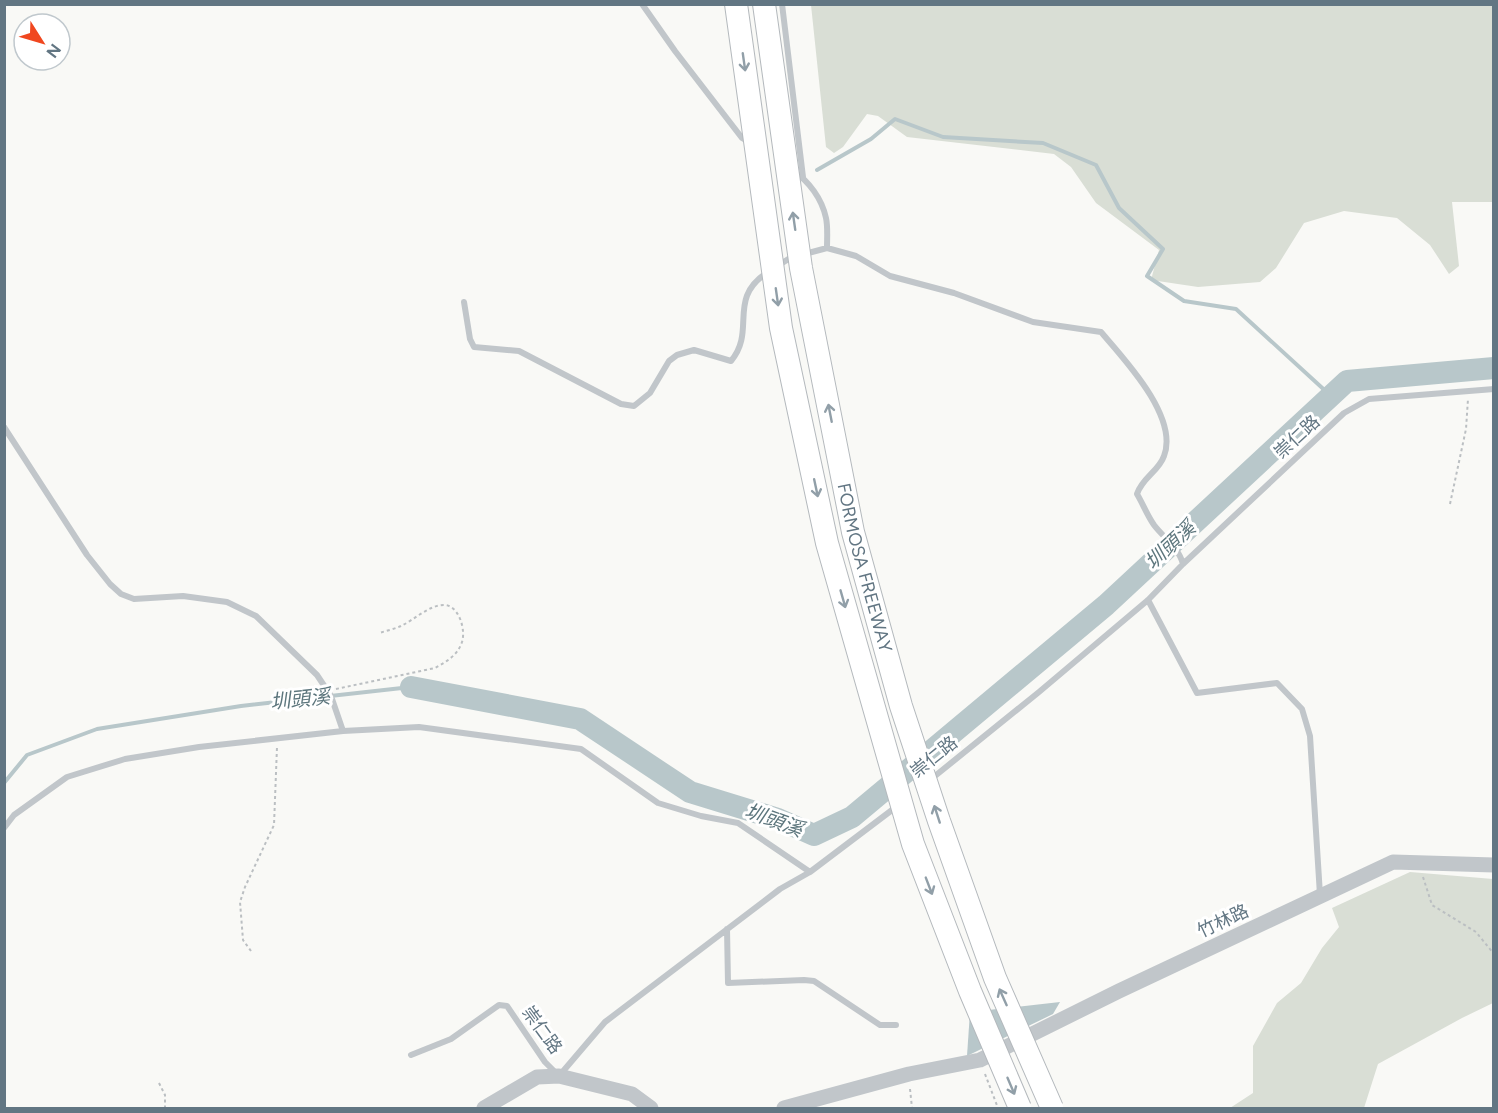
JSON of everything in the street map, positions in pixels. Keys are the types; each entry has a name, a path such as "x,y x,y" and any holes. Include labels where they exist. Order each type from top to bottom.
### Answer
{"highway":[{"name":"FORMOSA FREEWAY","path":"736,4 781,328 827,543 913,844 970,991 1020,1108"},
{"name":"FORMOSA FREEWAY","path":"764,4 801,268 853,532 901,706 939,821 995,978 1052,1108"}],"street":[{"name":"竹林路","path":"784,1108 909,1074 980,1060 1119,991 1393,862 1494,865"},
{"path":"484,1108 537,1077 559,1076 632,1094 651,1108"}],"lane":[{"path":"642,4 742,138 768,155"},
{"path":"782,4 803,177"},
{"path":"777,160 803,177 813,189 826,218 827,248"},
{"path":"464,302 470,339 474,347 519,351 621,404 634,406 650,393 669,361 677,355 694,350 731,361 739,351 743,334 743,305 750,288 757,279 789,258 827,248 856,256 890,276 954,293 1033,322 1101,332 1125,359 1147,391 1164,422 1167,444 1164,458 1140,485 1137,494 1154,525 1183,561"},
{"name":"崇仁路","path":"922,786 1148,600 1183,561 1344,413 1369,399 1494,389"},
{"path":"4,427 87,555 121,594 134,599 183,596 227,602 256,616 317,675 329,694 343,731"},
{"path":"1148,600 1197,693 1277,683 1302,709 1310,736 1320,896"},
{"path":"4,828 14,815 68,777 125,759 199,747 343,731 419,727 581,749 658,803 700,816 738,823 810,873"},
{"name":"崇仁路","path":"411,1055 451,1039 499,1005 507,1006 545,1062 559,1076 605,1022 780,889 810,873 860,837 904,800"},
{"path":"727,929 728,983 814,981 880,1025 896,1025"}],"path":[{"path":"1450,504 1466,429 1469,390"},
{"path":"329,694 435,668 452,657 463,641 459,615 452,607 444,605 435,606 400,627 379,633"},
{"path":"251,951 243,940 240,902 274,825 278,739"},
{"path":"1418,863 1432,905 1476,932 1494,954"},
{"path":"980,1060 998,1108"},
{"path":"909,1074 912,1108"},
{"path":"159,1083 165,1095 165,1108"}],"shaded area":[{"path":"811,5 1493,5 1493,202 1452,202 1459,266 1449,274 1430,245 1397,218 1344,211 1304,223 1276,268 1260,282 1198,287 1151,280 1159,250 1096,203 1071,167 1054,154 907,137 878,116 867,114 843,147 834,153 826,147"},
{"path":"1410,872 1493,879 1493,1003 1378,1064 1364,1108 1230,1108 1253,1093 1253,1046 1277,1003 1301,983 1322,948 1339,927 1332,908"},
{"path":"1060,1002 1053,1014 967,1056 970,1012"}],"waterway":[{"path":"817,170 871,139 895,119 943,137 1043,143 1096,165 1119,208 1163,249 1147,276 1184,301 1236,309 1331,396"},
{"name":"圳頭溪","path":"411,687 580,719 690,792 778,819 814,835 852,817 1106,605 1347,381 1494,368"},
{"name":"圳頭溪","path":"4,783 27,755 97,729 241,706 411,687"}]}
